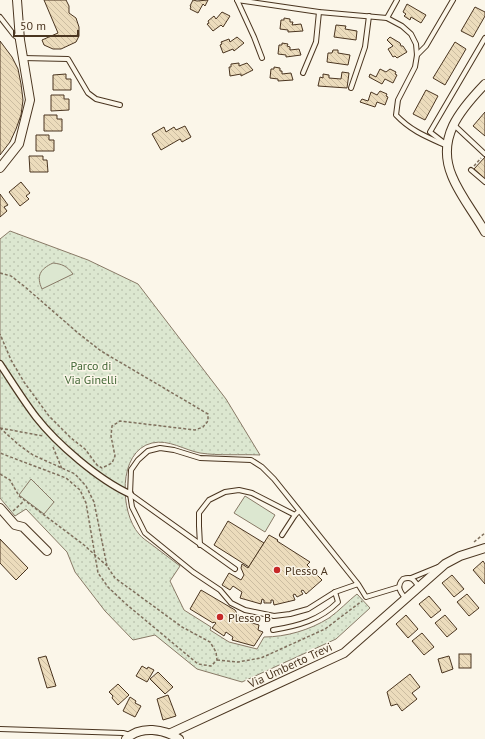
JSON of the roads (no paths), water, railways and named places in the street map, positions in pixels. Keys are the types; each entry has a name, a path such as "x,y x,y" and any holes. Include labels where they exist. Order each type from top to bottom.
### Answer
{"street":[{"path":"0,168 19,144 30,100 20,40 17,0"},
{"path":"485,84 458,114 449,136 448,146 449,163 452,176 485,232"},
{"path":"0,364 36,417 53,436 92,471 120,490 130,494"},
{"path":"0,508 15,525 23,527 47,551"},
{"name":"Via Umberto Trevi","path":"171,734 344,653 445,564 460,556 485,548"},
{"path":"128,737 139,731 150,730 171,734 179,739"}],"lane":[{"path":"237,0 319,12 387,18 402,26 411,34 416,44 417,55 415,67 398,100 396,115 404,125 448,146"},
{"path":"237,0 262,58"},
{"path":"387,18 397,0"},
{"path":"417,55 426,46 453,0"},
{"path":"303,73 316,42 319,12"},
{"path":"0,16 14,35 20,40"},
{"path":"351,88 365,47 369,16"},
{"path":"448,146 430,132 485,38"},
{"path":"23,58 68,59 88,93 96,99 120,105"},
{"path":"453,124 485,154"},
{"path":"471,170 485,182"},
{"path":"160,448 174,450 200,458 251,460 262,467 274,479 299,511 358,584 335,592 308,609 290,614 274,616 245,610 231,603 220,590 193,572 145,533 132,507 130,494 130,470 148,451 160,448"},
{"path":"200,545 199,513 209,500 225,492 239,490 252,493 295,515"},
{"path":"130,494 235,569"},
{"path":"282,535 299,511"},
{"name":"Via Umberto Trevi","path":"358,584 366,597 399,587 403,578 411,578 445,564"},
{"path":"411,578 419,587"},
{"path":"399,587 406,598"},
{"path":"273,630 299,625 328,612 338,602 335,592"},
{"path":"0,729 123,733 128,737"}],"place":[{"name":"Plesso A","path":"277,570"},
{"name":"Plesso B","path":"220,617"}],"park label":[{"name":"Parco di Via Ginelli","path":"91,372"}]}
